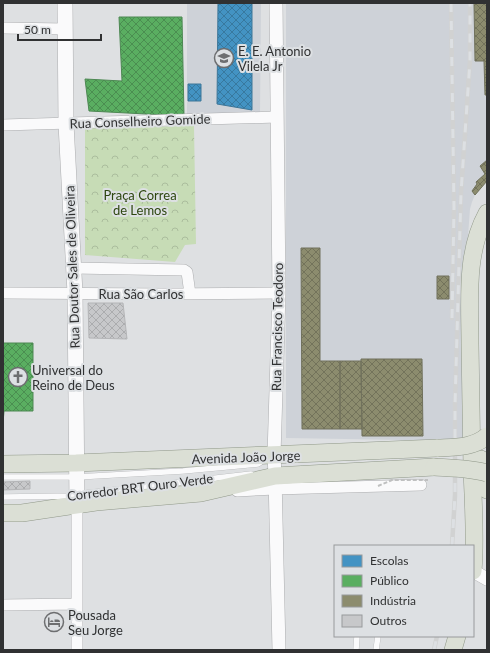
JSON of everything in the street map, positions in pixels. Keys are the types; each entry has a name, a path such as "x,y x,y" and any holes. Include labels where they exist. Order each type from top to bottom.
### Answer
{"main road":[{"name":"Rua Doutor Sales de Oliveira","path":"65,3 66,124 76,293 76,482 84,499"},
{"path":"474,545 470,288 471,264 474,246 487,214"},
{"path":"487,242 481,285 481,461 487,490"},
{"name":"Avenida João Jorge","path":"3,464 76,470 274,456 463,447 487,436"},
{"name":"Avenida João Jorge","path":"3,513 22,513 84,499 201,493 275,483 434,468 460,469 487,473"},
{"path":"453,650 457,637"}],"street":[{"name":"Rua Francisco Teodoro","path":"276,3 279,293 274,456 279,650"},
{"path":"3,28 66,29"},
{"name":"Rua Conselheiro Gomide","path":"3,125 277,117"},
{"path":"74,268 184,270 187,272 190,294"},
{"name":"Rua São Carlos","path":"3,293 279,293"},
{"name":"Avenida João Jorge","path":"275,483 421,485"},
{"name":"Rua Doutor Sales de Oliveira","path":"77,650 77,604 84,499"},
{"path":"474,572 487,579"},
{"path":"3,605 77,604"}],"lane":[{"name":"Corredor BRT Ouro Verde","path":"3,477 76,470"},
{"name":"Corredor BRT Ouro Verde","path":"3,497 84,499 259,473 275,483"},
{"path":"356,637 356,650"},
{"path":"376,650 378,637"}],"shaded area":[{"name":"E. E. Antonio Vilela Jr","path":"187,3 261,3 260,113 187,116"},
{"path":"286,3 487,3 487,181 475,195 470,209 466,263 465,441 286,438"}],"green space":[{"name":"Praça Correa de Lemos","path":"194,126 196,244 185,245 175,262 85,255 85,128"}],"building: Escolas":[{"path":"218,3 252,3 252,110 217,104"},
{"path":"188,84 201,84 201,101 188,101"}],"building: Público":[{"path":"119,17 182,17 184,116 89,111 85,79 122,81"},
{"name":"Universal do Reino de Deus","path":"3,343 33,343 33,411 4,411 3,423"}],"building: Indústria":[{"path":"474,3 487,3 487,95 485,95 484,61 475,61"},
{"path":"487,160 487,181 475,195 472,191 477,184 476,182 485,174 480,166"},
{"path":"301,248 320,248 320,361 340,361 340,429 302,429"},
{"path":"437,276 449,276 449,299 437,299"},
{"path":"361,359 422,359 423,436 362,436"},
{"path":"340,361 361,361 362,429 340,429"}],"building: Outros":[{"path":"88,303 123,303 127,339 89,338"},
{"path":"30,481 30,489 3,490 3,482"}],"railway":[{"path":"451,3 454,208 452,318"},
{"path":"452,545 455,495 455,405 461,193 470,60 470,3"},
{"path":"434,650 437,637"}],"place":[{"name":"E. E. Antonio Vilela Jr","path":"224,58"},
{"name":"Universal do Reino de Deus","path":"18,377"},
{"name":"Pousada Seu Jorge","path":"54,622"}]}
